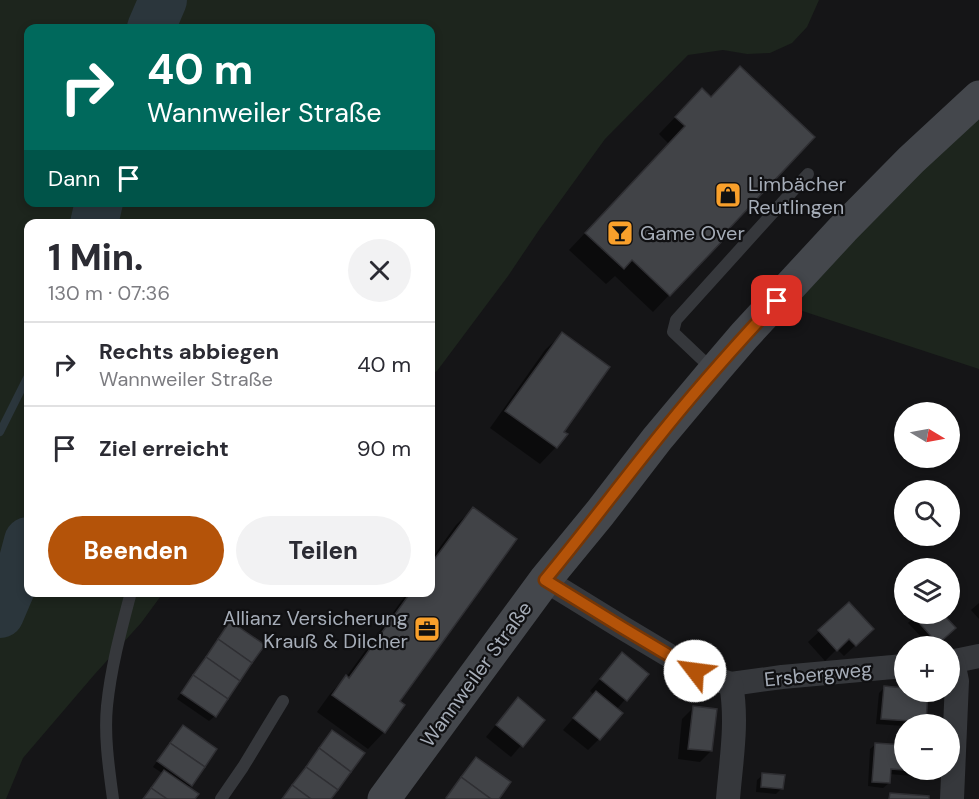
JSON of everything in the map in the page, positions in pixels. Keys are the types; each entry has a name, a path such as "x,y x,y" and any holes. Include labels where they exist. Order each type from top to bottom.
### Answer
{"main road":[{"name":"Wannweiler Straße","path":"384,799 545,580 714,371 858,214 911,160 979,97"}],"street":[{"name":"Ersbergweg","path":"545,580 695,671 731,684 894,667"},
{"path":"960,660 979,656"},
{"path":"728,799 735,715 731,684"},
{"path":"952,799 956,702"}],"lane":[{"path":"714,371 673,332 676,320 808,174"},
{"path":"113,799 107,741 107,708 115,655 130,597"},
{"path":"221,799 283,701"}],"shaded area":[{"path":"0,0 819,0 807,27 792,43 770,53 747,54 723,50 688,55 605,139 508,276 435,372 435,219 24,219 24,597 160,597 141,623 23,758 6,799 0,799"},
{"path":"979,92 979,369 772,301"}],"building":[{"path":"740,66 815,137 726,232 729,234 670,296 632,260 624,269 585,233 685,126 675,117 702,88 711,97"},
{"path":"562,332 610,367 564,432 568,434 557,448 505,411"},
{"path":"473,507 517,539 400,701 405,705 385,733 332,695 346,675 349,678 407,597 435,597 435,558"},
{"path":"849,602 874,629 856,646 849,639 837,651 818,630"},
{"path":"230,621 265,645 252,663 218,639"},
{"path":"920,624 952,624 956,628 947,636 931,636"},
{"path":"218,639 252,663 240,681 206,657"},
{"path":"622,652 649,674 627,701 600,679"},
{"path":"206,657 240,681 228,699 193,675"},
{"path":"193,675 228,699 216,717 181,693"},
{"path":"884,686 894,687 894,702 927,702 927,714 894,714 894,720 881,719"},
{"path":"596,691 623,713 600,740 573,718"},
{"path":"518,697 545,720 523,747 496,725"},
{"path":"693,706 717,709 712,751 688,749"},
{"path":"183,725 217,749 205,767 170,743"},
{"path":"332,730 365,753 351,772 319,748"},
{"path":"170,743 205,767 192,786 157,761"},
{"path":"875,743 894,744 894,769 891,769 890,783 872,782"},
{"path":"319,748 351,772 338,790 306,767"},
{"path":"476,757 511,782 499,799 491,799 461,777"},
{"path":"306,767 338,790 331,799 311,799 292,785"},
{"path":"164,770 199,794 195,799 167,799 151,788"},
{"path":"762,773 785,775 783,789 761,787"},
{"path":"461,777 491,799 447,799"},
{"path":"292,785 311,799 282,799"},
{"path":"151,788 167,799 143,799"},
{"path":"890,793 929,796 929,799 889,799"}],"waterway":[{"path":"153,24 163,0"},
{"path":"95,219 98,207"},
{"path":"0,432 24,384"},
{"path":"0,614 24,556"}],"place":[{"name":"Limbächer Reutlingen","path":"728,195"},
{"name":"Game Over","path":"620,233"},
{"name":"Allianz Versicherung Krauß & Dilcher","path":"427,629"}],"route":[{"path":"695,671 545,580 657,439 744,336 777,301"}]}
